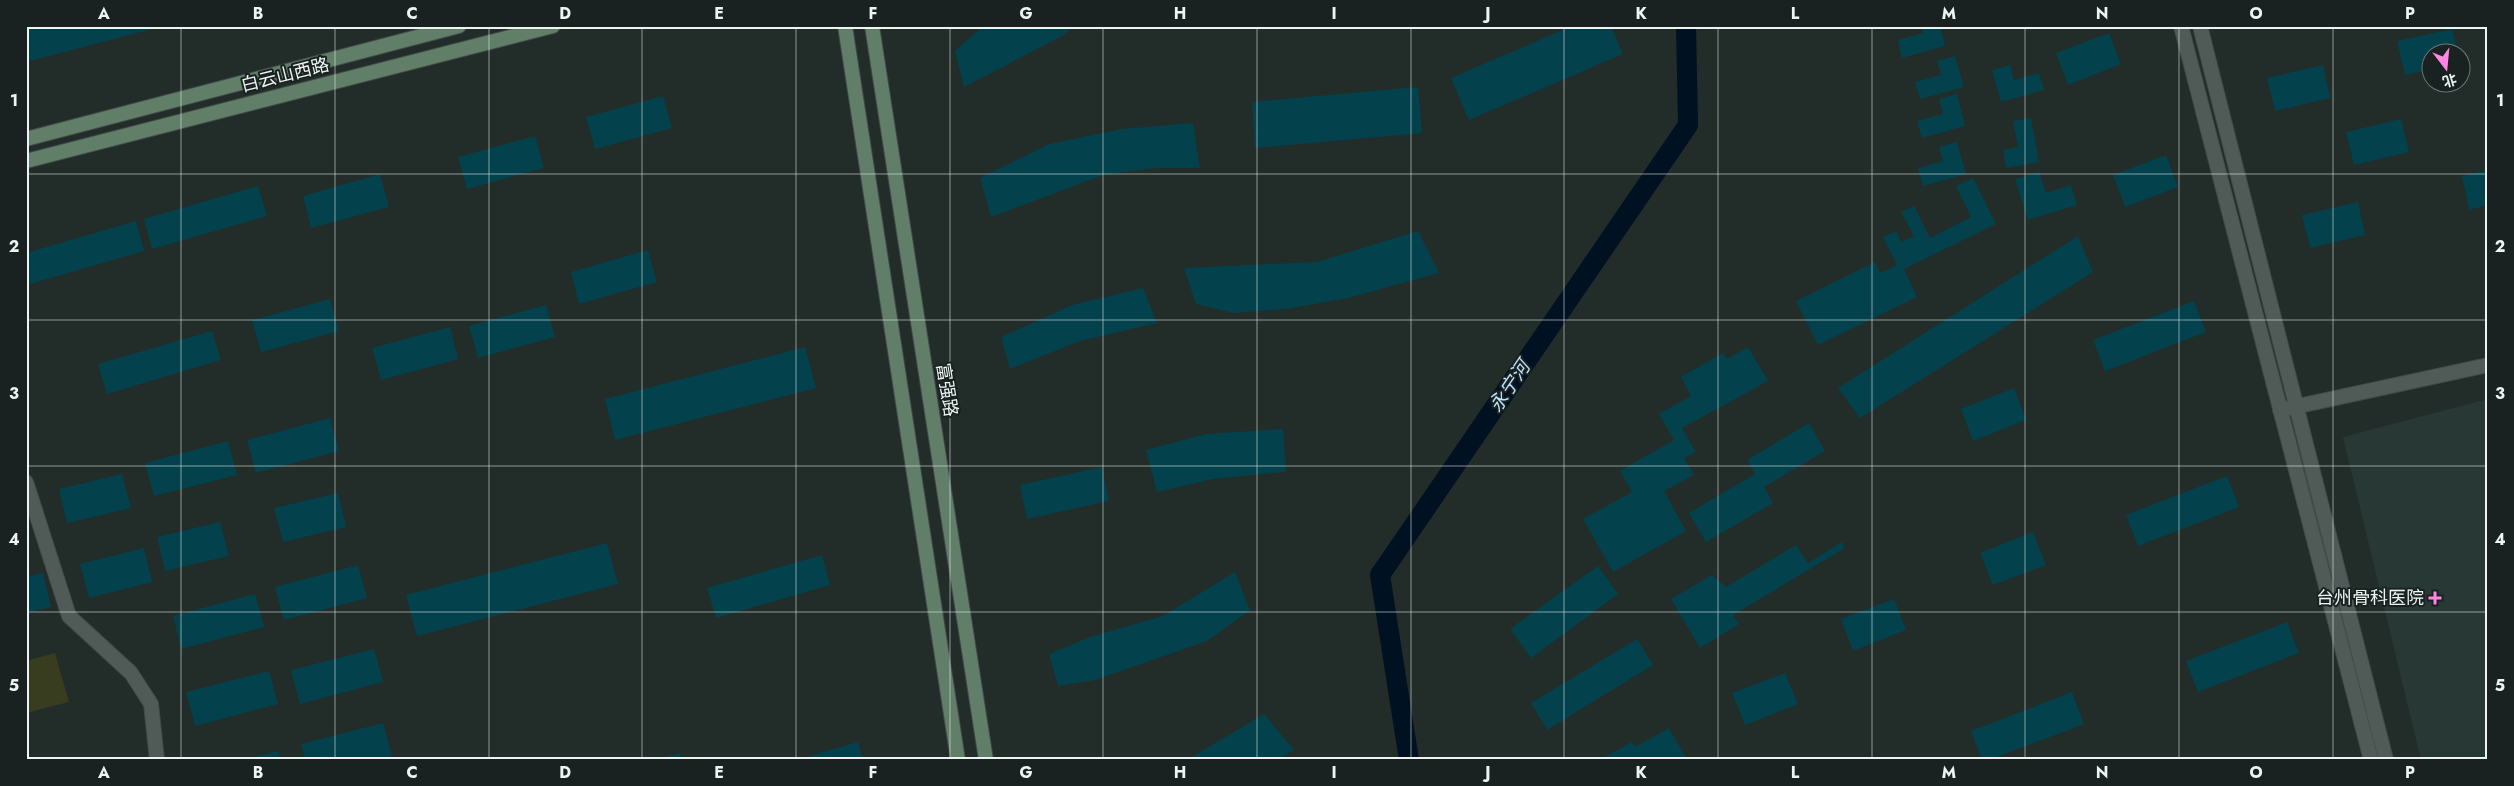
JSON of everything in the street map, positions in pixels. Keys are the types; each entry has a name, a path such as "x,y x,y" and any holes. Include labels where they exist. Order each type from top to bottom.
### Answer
{"main road":[{"name":"白云山西路","path":"26,139 459,26"},
{"name":"白云山西路","path":"26,161 552,26"},
{"path":"845,26 958,760"},
{"name":"富强路","path":"872,26 986,760"}],"street":[{"path":"2181,26 2371,760"},
{"path":"2200,26 2386,760"},
{"path":"2280,410 2488,365"},
{"path":"26,482 69,616 131,673 151,704 157,760"}],"shaded area":[{"name":"台州骨科医院","path":"2488,399 2488,760 2421,760 2343,437"}],"green space":[{"path":"55,653 69,702 26,713 26,661"}],"building":[{"path":"26,26 156,26 156,28 26,62"},
{"path":"983,26 1075,26 1062,36 964,87 955,51"},
{"path":"1572,26 1611,26 1623,54 1469,120 1451,78"},
{"path":"1921,26 1940,26 1945,46 1902,58 1898,40 1923,33"},
{"path":"2452,29 2455,42 2422,42 2422,71 2405,75 2397,41"},
{"path":"2109,33 2121,64 2068,85 2056,53"},
{"path":"1955,56 1964,87 1920,99 1915,82 1941,75 1937,61"},
{"path":"2010,65 2014,80 2039,73 2044,90 2001,102 1992,70"},
{"path":"2323,65 2330,98 2275,111 2267,78"},
{"path":"1418,87 1422,133 1255,148 1252,102"},
{"path":"1957,94 1965,126 1922,138 1917,121 1943,114 1939,99"},
{"path":"663,96 672,128 595,149 586,117"},
{"path":"2031,118 2039,162 2006,168 2003,150 2018,147 2013,121"},
{"path":"2401,119 2409,152 2354,165 2346,132"},
{"path":"1193,123 1200,168 1157,168 1103,175 991,217 980,178 1049,144 1122,129"},
{"path":"535,136 544,168 467,189 458,157"},
{"path":"1957,142 1966,174 1923,186 1918,168 1943,161 1939,147"},
{"path":"2166,155 2178,187 2125,207 2113,175"},
{"path":"2488,170 2488,205 2469,210 2462,176"},
{"path":"2039,172 2046,193 2071,185 2077,205 2028,220 2015,179"},
{"path":"380,174 389,207 311,228 303,196"},
{"path":"1973,178 1996,224 1904,269 1917,297 1818,345 1796,301 1875,262 1880,273 1897,265 1883,237 1896,231 1901,242 1914,236 1901,212 1914,206 1930,238 1971,217 1956,186"},
{"path":"258,186 267,216 152,249 144,219"},
{"path":"2358,202 2365,235 2310,248 2302,215"},
{"path":"136,221 144,251 30,284 26,271 26,253"},
{"path":"1418,231 1439,273 1348,298 1287,309 1233,313 1196,304 1184,268 1317,262"},
{"path":"2078,236 2093,272 1860,418 1838,388"},
{"path":"648,250 657,282 579,304 571,272"},
{"path":"1143,288 1157,323 1080,341 1010,369 1001,337 1072,305"},
{"path":"330,299 339,331 261,352 252,320"},
{"path":"2194,301 2206,332 2105,371 2093,340"},
{"path":"546,305 555,337 478,358 469,326"},
{"path":"450,327 458,359 381,380 372,348"},
{"path":"212,331 221,360 107,394 98,364"},
{"path":"805,347 816,388 615,440 605,399"},
{"path":"1748,347 1768,381 1682,428 1696,452 1684,458 1694,475 1664,491 1686,531 1613,572 1583,519 1632,492 1620,471 1674,440 1659,414 1691,396 1681,377 1723,353 1727,359"},
{"path":"2014,388 2026,420 1973,441 1961,409"},
{"path":"330,418 339,451 256,473 247,440"},
{"path":"1809,423 1825,451 1764,487 1773,503 1706,542 1689,513 1755,474 1747,460"},
{"path":"1283,429 1286,472 1213,479 1157,492 1146,450 1206,434"},
{"path":"228,441 237,475 154,496 145,463"},
{"path":"1102,467 1109,501 1027,519 1020,485"},
{"path":"122,474 131,508 67,523 59,489"},
{"path":"2227,476 2239,507 2138,546 2126,515"},
{"path":"338,493 346,527 283,542 274,508"},
{"path":"220,522 229,556 165,571 157,537"},
{"path":"26,524 30,538 26,539"},
{"path":"2033,532 2046,565 1993,585 1980,553"},
{"path":"1842,542 1845,548 1733,615 1739,624 1700,648 1671,599 1712,575 1726,587 1796,545 1808,563"},
{"path":"607,543 618,584 417,636 406,595"},
{"path":"144,548 152,582 89,598 80,564"},
{"path":"822,555 830,585 716,618 707,588"},
{"path":"358,565 367,598 284,620 275,587"},
{"path":"1598,566 1618,594 1531,658 1510,629"},
{"path":"1235,572 1250,610 1207,641 1095,680 1058,686 1049,654 1090,637 1163,616"},
{"path":"43,573 51,607 26,613 26,577"},
{"path":"255,594 264,627 181,649 173,616"},
{"path":"1894,599 1906,630 1853,651 1841,619"},
{"path":"2287,622 2299,653 2198,692 2186,661"},
{"path":"1637,639 1653,665 1547,730 1531,703"},
{"path":"374,649 383,682 300,704 291,670"},
{"path":"269,671 278,704 195,726 186,692"},
{"path":"1785,673 1798,704 1745,725 1732,693"},
{"path":"2072,692 2084,724 1989,760 1982,760 1971,731"},
{"path":"1264,714 1294,750 1278,760 1187,760"},
{"path":"383,723 392,756 378,760 305,760 301,744"},
{"path":"1669,728 1687,760 1599,760 1632,742 1635,747"},
{"path":"858,742 863,760 799,760 799,759"},
{"path":"278,751 281,760 246,760 246,759"},
{"path":"680,753 682,760 658,759"}],"waterway":[{"name":"永宁河","path":"1409,760 1380,575 1688,125 1686,26"}],"place":[{"name":"台州骨科医院","path":"2435,598"}]}
